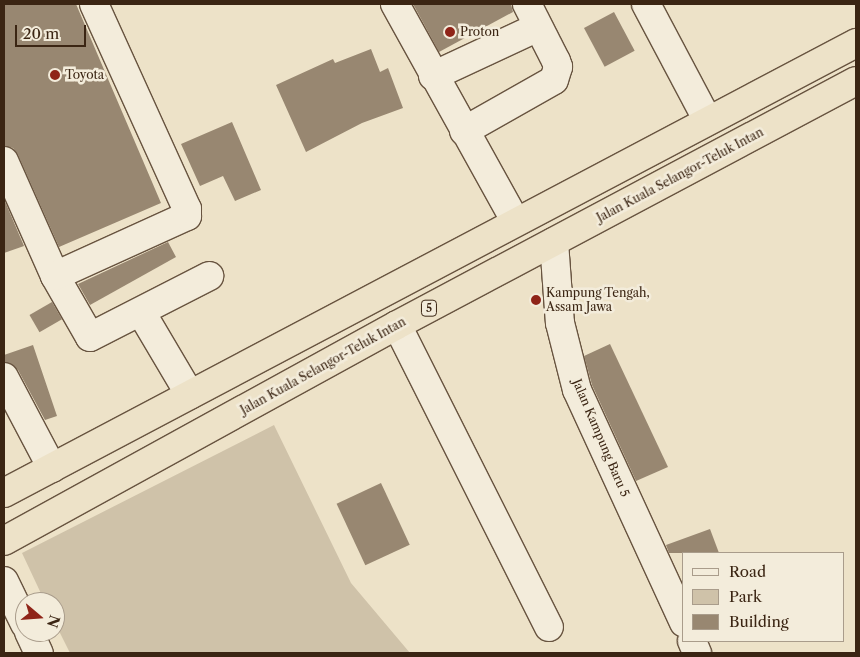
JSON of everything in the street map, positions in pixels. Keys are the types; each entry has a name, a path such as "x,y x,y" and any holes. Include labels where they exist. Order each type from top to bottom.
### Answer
{"highway":[{"path":"4,493 856,43"},
{"name":"Jalan Kuala Selangor-Teluk Intan","path":"4,541 397,325 856,81"}],"street":[{"path":"55,276 186,216 187,209 94,4"},
{"path":"394,4 516,222"},
{"path":"646,4 708,122"},
{"path":"433,76 533,15 558,67 554,80 464,131"},
{"path":"4,161 55,276 90,337 209,276"},
{"name":"Jalan Kampung Baru 5","path":"554,242 560,323 577,390 682,619"},
{"path":"141,312 190,394"},
{"path":"397,325 549,627"},
{"path":"4,377 52,468"},
{"path":"4,580 15,603"}],"green space":[{"path":"274,425 351,583 410,653 70,653 64,642 65,592 40,592 22,553"}],"building":[{"name":"Toyota","path":"4,4 76,4 161,203 59,247 18,155 13,148 4,146"},
{"name":"Proton","path":"413,4 511,4 513,12 439,52"},
{"path":"614,12 635,51 605,67 584,28"},
{"path":"371,49 380,72 388,68 403,108 362,123 306,152 276,85 333,59 335,63"},
{"path":"232,122 261,190 235,201 223,176 200,186 181,144"},
{"path":"4,199 24,246 4,253"},
{"path":"168,242 176,257 90,305 78,284"},
{"path":"52,302 62,319 39,332 29,315"},
{"path":"610,344 668,467 636,481 592,385 584,356"},
{"path":"33,345 57,416 45,420 18,370 4,362 4,355"},
{"path":"381,483 410,545 365,565 337,504"},
{"path":"710,529 719,552 669,553 666,545"}],"place":[{"name":"Proton","path":"450,32"},
{"name":"Toyota","path":"55,75"},
{"name":"Kampung Tengah, Assam Jawa","path":"536,300"}]}
